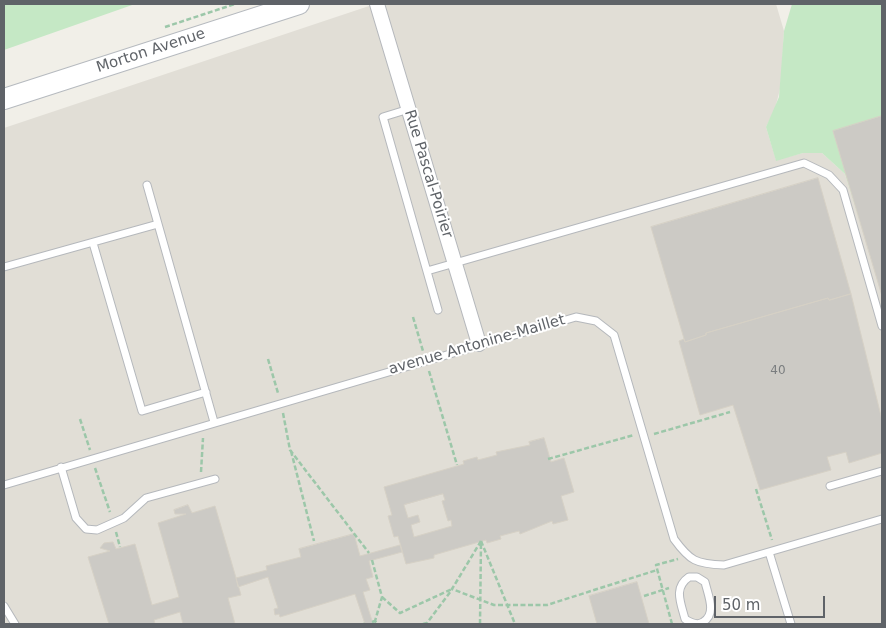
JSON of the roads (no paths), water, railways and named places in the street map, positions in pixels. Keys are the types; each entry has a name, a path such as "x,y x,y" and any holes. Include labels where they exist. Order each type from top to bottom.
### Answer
{"street":[{"name":"Morton Avenue","path":"4,99 299,4"},
{"name":"Rue Pascal-Poirier","path":"377,4 479,344"}],"lane":[{"path":"409,109 382,117 438,310"},
{"path":"428,271 804,164 829,175 843,190 882,326"},
{"path":"147,185 214,422"},
{"path":"4,267 158,224"},
{"path":"93,242 142,411 206,392"},
{"name":"avenue Antonine-Maillet","path":"4,485 576,317 596,321 614,335 674,539 686,556 701,564 724,565 882,519"},
{"path":"61,467 76,518 86,529 97,530 124,518 146,498 215,479"},
{"path":"830,486 882,471"},
{"path":"772,551 791,624"},
{"path":"698,577 701,564"},
{"path":"689,577 698,577 705,582 712,612 708,619 701,624 692,624 685,619 678,589 689,577"},
{"path":"4,606 14,624"}]}
